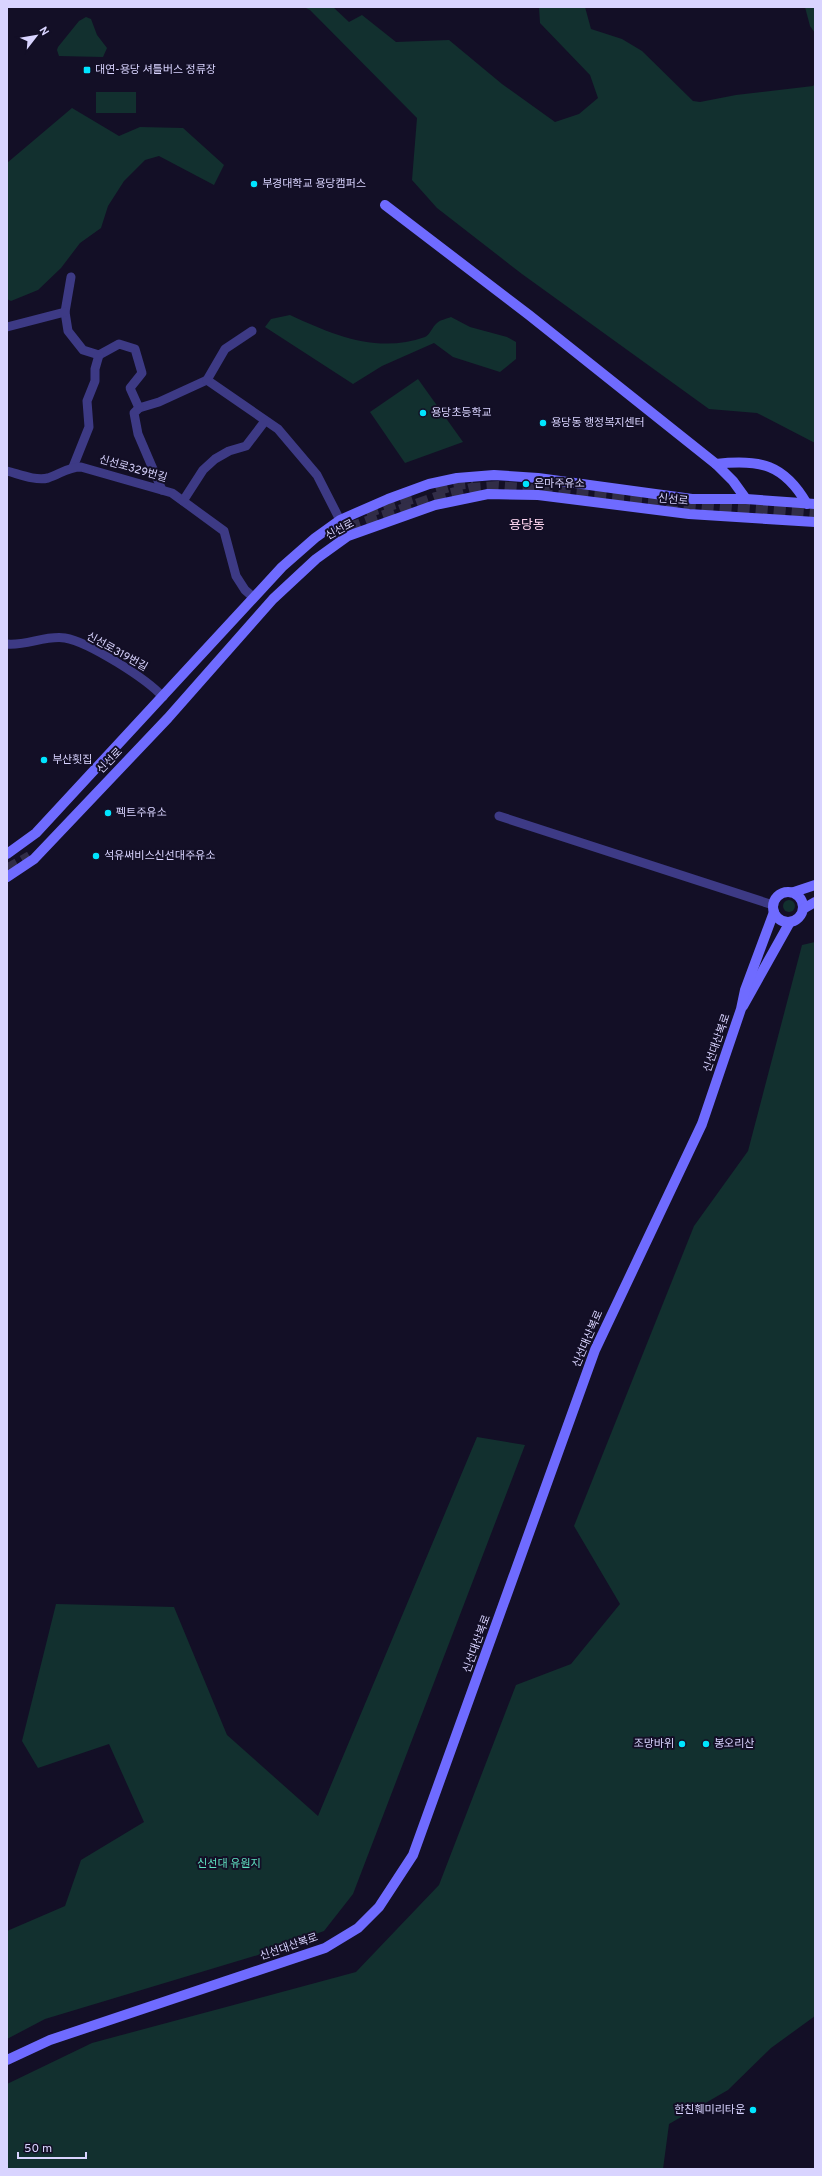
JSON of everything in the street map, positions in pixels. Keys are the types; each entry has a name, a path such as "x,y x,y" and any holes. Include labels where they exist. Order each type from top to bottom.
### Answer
{"main road":[{"path":"385,205 530,315 716,464 733,481 746,499"},
{"path":"716,464 750,463 782,472 800,490 811,504"},
{"name":"신선로","path":"7,854 36,833 163,697 253,596 315,538 340,520 388,499 429,484 457,478 494,475 546,479 692,498 746,499 811,504"},
{"name":"신선로","path":"7,877 34,859 168,718 273,599 325,551 348,536 435,505 488,494 538,495 689,514 815,522"},
{"path":"315,538 325,551"},
{"name":"신선대산복로","path":"7,2060 50,2040 325,1948 358,1928 379,1906 413,1855 595,1350 702,1124 773,908 780,894 794,892 815,885"},
{"path":"794,892 803,902 804,909"},
{"name":"신선대산복로","path":"741,1009 752,994 779,938 790,922 801,915 804,909 815,902"},
{"path":"773,908 777,918 790,922"}],"street":[{"path":"71,277 65,312 68,331 83,350 99,355"},
{"path":"7,327 65,312"},
{"path":"162,490 138,434 134,413 139,408 159,402 207,380 225,349 252,331"},
{"path":"7,471 33,478 47,478 73,467 89,427 87,401 95,382 95,369 99,355 119,344 135,349 142,373 130,388 139,408"},
{"path":"207,380 278,429 317,475 340,520"},
{"path":"183,501 203,470 215,459 229,451 246,446 265,421"},
{"name":"신선로329번길","path":"73,467 81,467 172,493 224,531 236,576 245,590 253,596"},
{"name":"신선로319번길","path":"7,644 64,638 85,645 131,671 155,688 163,697"},
{"path":"499,816 773,908"}],"green space":[{"path":"304,7 333,7 349,22 362,15 396,42 449,40 502,84 555,122 579,114 598,98 590,75 540,23 539,7 585,7 591,29 622,39 642,51 693,101 700,102 736,95 813,86 815,84 815,443 757,413 709,409 522,274 437,208 412,180 417,118 310,10"},
{"path":"805,7 815,7 815,33 810,26"},
{"path":"86,17 91,19 97,35 107,48 103,57 59,56 57,50 58,47 79,21"},
{"path":"96,92 136,92 136,113 96,113"},
{"path":"72,108 119,136 140,127 183,128 224,165 214,185 159,156 145,160 124,181 108,206 101,228 80,243 61,268 38,290 11,301 7,299 7,163"},
{"path":"290,315 323,329 356,340 390,344 407,342 425,337 438,322 451,317 470,327 507,337 516,342 516,359 500,372 453,357 434,343 382,366 353,384 265,327 271,319"},
{"path":"418,379 463,442 405,463 370,412"},
{"path":"791,900 794,901 794,911 787,912 784,911 783,904 784,901"},
{"path":"815,942 815,2016 771,2048 728,2090 669,2124 663,2169 7,2169 7,2084 92,2043 356,1972 439,1885 516,1685 571,1664 620,1604 574,1526 694,1226 748,1151 802,945"},
{"name":"신선대 유원지","path":"477,1437 525,1445 353,1894 324,1931 258,1955 45,2019 7,2039 7,1931 65,1906 81,1860 144,1822 109,1744 38,1768 22,1741 56,1604 174,1607 227,1735 318,1816"}],"tunnel":[{"path":"436,490 456,484 473,482"},
{"path":"335,540 353,527 436,498 471,489 498,487 815,514"},
{"path":"366,512 415,497"},
{"path":"7,870 30,857"}],"place":[{"name":"대연-용당 셔틀버스 정류장","path":"87,70"},
{"name":"부경대학교 용당캠퍼스","path":"254,184"},
{"name":"용당초등학교","path":"423,413"},
{"name":"용당동 행정복지센터","path":"543,423"},
{"name":"은마주유소","path":"526,484"},
{"name":"부산횟집","path":"44,760"},
{"name":"펙트주유소","path":"108,813"},
{"name":"석유써비스신선대주유소","path":"96,856"},
{"name":"조망바위","path":"682,1744"},
{"name":"봉오리산","path":"706,1744"},
{"name":"한친훼미리타운","path":"753,2110"}],"district":[{"name":"용당동","path":"527,526"}]}
